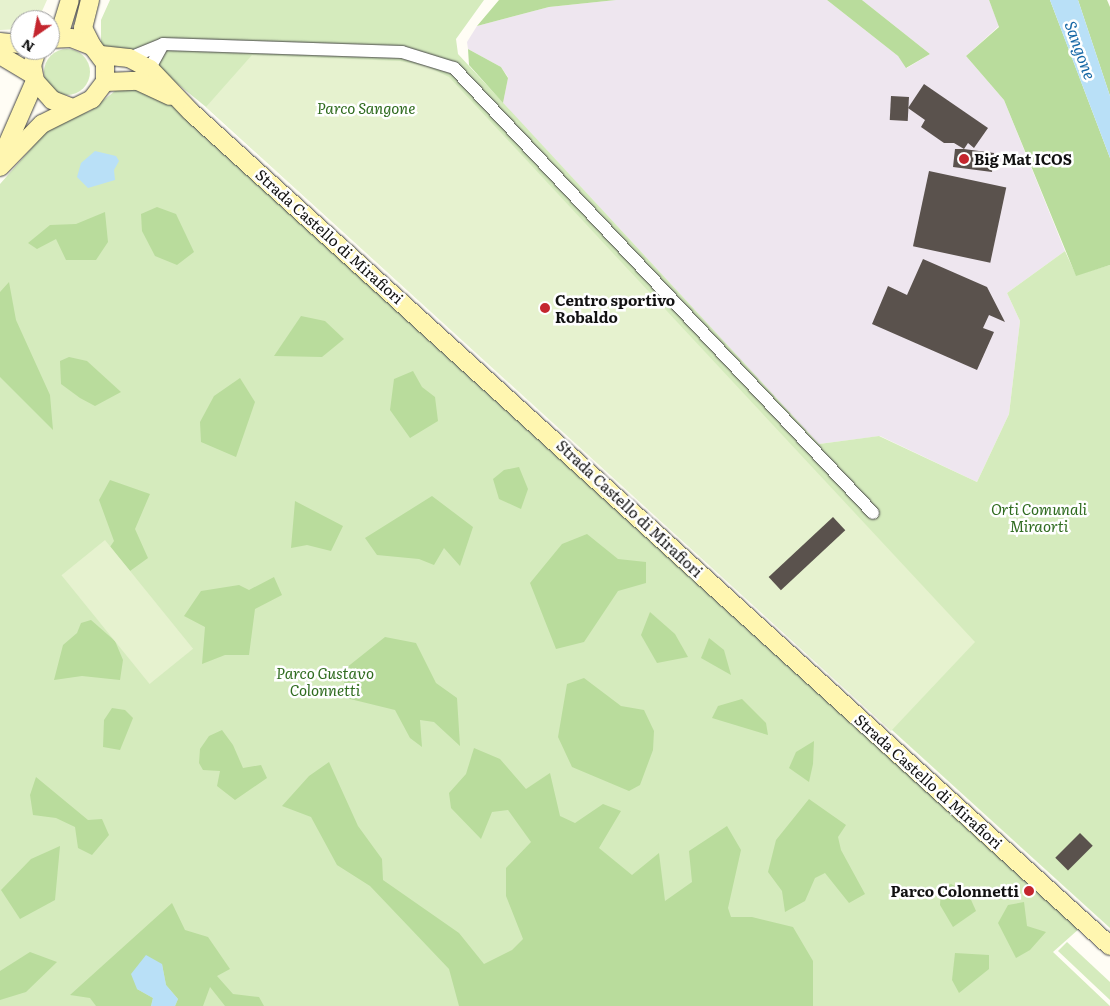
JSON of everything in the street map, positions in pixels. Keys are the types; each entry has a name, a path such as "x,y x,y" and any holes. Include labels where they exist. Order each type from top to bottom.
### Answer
{"street":[{"path":"60,30 70,0"},
{"path":"90,0 84,28 96,51 105,82"},
{"name":"Strada Castello di Mirafiori","path":"60,39 76,39 96,51 130,58 163,44 402,52 454,68 873,513"},
{"path":"0,166 42,124 70,107 92,99 105,82 144,75 163,44"},
{"path":"0,55 34,78 52,100 70,107"},
{"name":"Strada Castello di Mirafiori","path":"130,58 144,75 190,112 1110,946"},
{"path":"0,161 34,78 36,60"}],"shaded area":[{"path":"616,0 827,0 898,56 907,68 930,54 862,0 989,0 999,26 966,56 1004,100 1065,251 1007,293 1020,321 1009,414 977,482 880,436 819,444 503,103 508,77 501,67 468,49 467,42 477,26 549,7"}],"green space":[{"path":"0,0 47,0 42,10 10,10 10,30 0,30"},
{"name":"Parco Sangone","path":"110,0 484,0 456,39 458,54 819,444 879,436 977,482 1009,414 1020,321 1007,293 1065,251 1076,275 1110,265 1110,928 206,107 152,63 101,55 101,20"},
{"path":"499,0 616,0 549,7 477,26"},
{"path":"827,0 862,0 930,54 906,68 898,56"},
{"path":"989,0 1050,0 1110,158 1110,265 1076,276 1004,100 966,56 999,27"},
{"path":"1078,0 1107,0 1110,7 1110,96"},
{"path":"67,49 80,53 86,59 90,72 86,85 80,91 67,95 54,91 48,85 44,72 48,60 60,60 60,51"},
{"path":"468,49 501,67 508,78 503,103 469,65"},
{"name":"Centro sportivo Robaldo","path":"252,55 400,61 426,66 449,77 975,642 891,731 206,107"},
{"name":"Parco Gustavo Colonnetti","path":"135,86 163,96 1080,928 1053,952 1110,1006 0,1006 0,184 45,133 62,121 90,111 115,91"},
{"path":"157,207 176,214 194,252 177,265 155,256 142,231 141,214"},
{"path":"105,212 108,242 96,260 66,260 56,239 37,249 28,243 50,225 76,224"},
{"path":"9,282 16,320 50,395 53,430 0,377 0,292"},
{"path":"301,316 325,321 344,339 322,357 274,356"},
{"path":"69,357 87,361 121,392 95,406 80,398 61,384 60,361"},
{"path":"413,371 422,387 435,397 438,421 410,438 390,410 394,379"},
{"path":"240,378 255,402 236,457 201,442 200,422 214,396"},
{"path":"519,467 528,489 521,509 499,499 493,479 504,470"},
{"path":"110,480 150,494 135,529 148,558 130,571 110,547 114,541 99,500"},
{"path":"432,496 473,527 460,566 444,548 434,565 419,559 377,555 365,538"},
{"path":"295,501 343,526 331,551 307,545 291,548"},
{"path":"587,534 618,559 646,562 646,583 618,591 584,642 556,649 530,583 562,544"},
{"path":"105,540 193,649 150,684 61,575"},
{"path":"274,577 282,595 255,609 249,655 225,655 202,664 205,627 184,616 201,591 239,585 249,590"},
{"path":"650,612 675,634 688,657 657,663 641,635"},
{"path":"91,620 115,641 123,660 120,680 82,676 54,680 63,645 77,633 81,623"},
{"path":"385,637 416,643 436,683 457,698 460,746 434,722 420,720 422,747 410,738 395,710 346,698 343,690 346,668"},
{"path":"709,638 724,650 731,675 701,658"},
{"path":"584,678 621,706 644,710 654,731 653,750 640,785 629,791 572,767 558,737 567,684"},
{"path":"742,699 766,723 768,735 712,718 718,706"},
{"path":"112,708 125,710 133,718 120,750 103,747 104,720"},
{"path":"222,730 233,745 243,768 261,765 267,778 235,800 217,786 220,771 203,770 199,763 200,749 209,736"},
{"path":"814,741 813,764 809,782 789,768 796,752"},
{"path":"474,748 500,759 526,789 550,773 560,816 575,823 603,804 621,811 599,848 632,875 659,853 665,901 692,882 689,851 727,826 741,850 728,908 731,917 752,917 793,927 813,961 813,1006 459,1006 449,969 370,886 337,865 311,817 282,806 309,776 329,762 358,826 382,859 383,880 459,933 484,964 512,950 523,939 506,896 506,868 531,842 508,810 492,812 481,839 451,808 449,793 466,774"},
{"path":"36,777 88,820 102,819 109,835 92,855 78,848 75,827 56,818 33,815 30,795"},
{"path":"809,799 846,825 838,837 841,850 865,894 849,903 825,873 815,878 805,901 785,912 782,891 768,872 776,840"},
{"path":"60,846 55,900 20,919 1,890 31,859"},
{"path":"951,884 968,893 976,911 953,927 940,905 941,888"},
{"path":"1024,902 1027,926 1046,932 1030,950 1016,958 998,923 1008,905"},
{"path":"172,903 185,930 208,937 230,969 217,976 233,994 259,997 264,1006 225,1006 210,987 203,1006 175,1006 178,999 166,985 162,964 137,989 153,998 151,1006 96,1006 90,998 70,995"},
{"path":"1067,942 1110,982 1110,1000 1058,951"},
{"path":"30,952 57,962 26,992 0,1000 0,971"},
{"path":"955,953 989,955 989,969 959,993 952,980"}],"water":[{"name":"Sangone","path":"1050,0 1078,0 1110,96 1110,158"},
{"path":"95,151 116,156 119,161 114,170 115,180 88,188 77,177 81,163"},
{"path":"146,955 162,964 166,985 178,999 175,1006 151,1006 153,998 137,989 131,974"}],"building":[{"path":"924,84 988,128 974,148 968,143 964,149 954,143 944,143 921,127 925,120 908,108"},
{"path":"891,96 909,97 908,121 890,120"},
{"path":"955,149 994,153 992,172 953,167"},
{"path":"929,171 1006,187 990,263 913,246"},
{"path":"923,259 987,287 1005,322 989,315 983,328 994,332 977,370 872,324 888,286 907,295"},
{"path":"833,517 845,530 781,590 769,577"},
{"path":"1080,833 1093,846 1068,870 1055,858"}],"place":[{"name":"Big Mat ICOS","path":"964,159"},
{"name":"Centro sportivo Robaldo","path":"545,308"},
{"name":"Parco Colonnetti","path":"1029,891"}],"park label":[{"name":"Orti Comunali Miraorti","path":"1039,516"}]}
